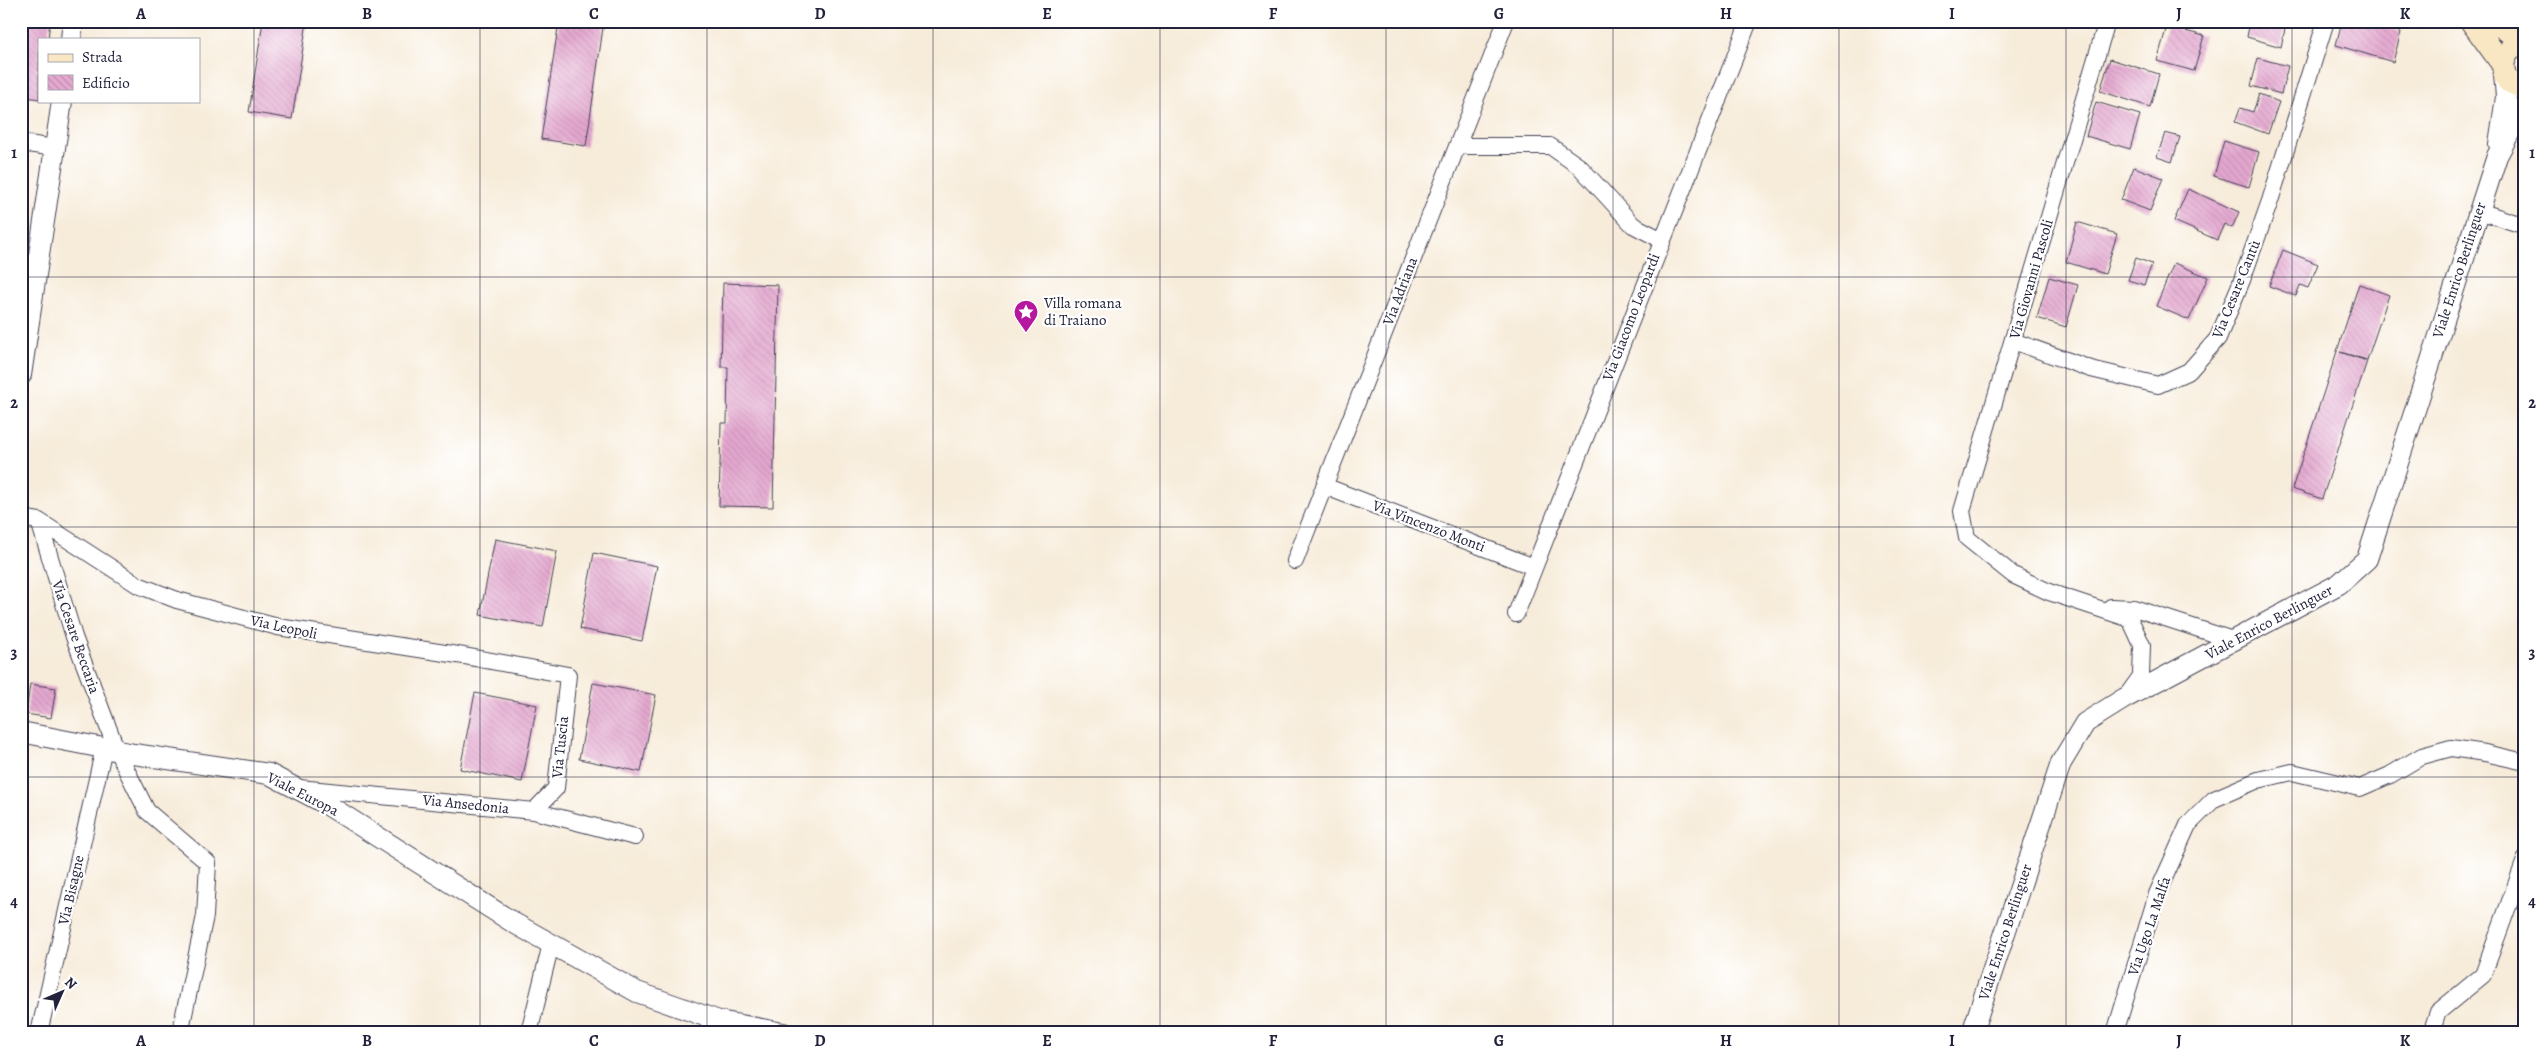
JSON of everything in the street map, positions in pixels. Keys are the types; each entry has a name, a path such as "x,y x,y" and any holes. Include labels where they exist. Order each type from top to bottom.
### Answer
{"main road":[{"path":"2471,21 2512,84 2525,89"},
{"path":"2493,21 2525,44"},
{"path":"2504,69 2511,50 2525,44"}],"street":[{"path":"71,38 73,21"},
{"name":"Via Adriana","path":"1295,561 1506,21"},
{"name":"Via Giacomo Leopardi","path":"1516,614 1749,21"},
{"name":"Via Giovanni Pascoli","path":"2094,606 2049,592 2013,575 1967,538 1962,511 2107,21"},
{"name":"Via Cesare Cantù","path":"2012,341 2091,370 2158,385 2189,370 2218,338 2242,280 2270,201 2326,21"},
{"name":"Viale Enrico Berlinguer","path":"2497,156 2506,98 2504,69"},
{"path":"21,375 62,102"},
{"name":"Viale Enrico Berlinguer","path":"1972,1033 2061,763 2085,723 2126,698 2236,641 2339,584 2367,559 2497,156 2525,104"},
{"path":"21,143 55,148"},
{"path":"1457,146 1550,146 1580,167 1632,225 1662,240"},
{"path":"2478,211 2525,226"},
{"name":"Via Vincenzo Monti","path":"1324,486 1534,567"},
{"name":"Via Leopoli","path":"21,518 39,522 138,585 177,600 278,627 464,656 568,675"},
{"name":"Via Cesare Beccaria","path":"39,522 110,749 147,811 208,862 205,916 180,1033"},
{"path":"2094,606 2134,608 2236,641"},
{"path":"2094,606 2130,619 2142,646 2141,676 2126,698"},
{"name":"Via Tuscia","path":"534,811 556,788 568,675"},
{"name":"Viale Europa","path":"21,732 110,749 268,774 326,804 514,923 636,992 719,1021 783,1033"},
{"name":"Via Ugo La Malfa","path":"2115,1033 2157,894 2188,825 2214,800 2258,780 2292,772 2360,788 2390,775 2422,756 2451,748 2525,762"},
{"name":"Via Bisagne","path":"38,1033 110,749"},
{"name":"Via Ansedonia","path":"294,787 534,811 635,837"},
{"path":"2431,1033 2438,1012 2483,975 2525,860"},
{"path":"529,1033 551,944"}],"building":[{"path":"21,21 50,21 48,38 38,38 38,99 21,96"},
{"path":"263,21 307,21 292,119 249,112"},
{"path":"559,21 604,21 586,146 541,139"},
{"path":"2250,21 2271,21 2270,24 2285,29 2281,47 2247,37"},
{"path":"2342,21 2363,21 2401,32 2393,62 2336,45"},
{"path":"2167,26 2204,36 2194,71 2157,61"},
{"path":"2258,58 2288,66 2281,94 2251,86"},
{"path":"2110,59 2159,74 2150,107 2100,91"},
{"path":"2259,94 2279,102 2268,134 2235,122 2240,108 2253,112"},
{"path":"2096,102 2140,115 2130,149 2086,136"},
{"path":"2165,133 2180,137 2172,162 2157,157"},
{"path":"2224,141 2259,152 2249,187 2214,176"},
{"path":"2134,167 2163,178 2150,211 2121,200"},
{"path":"2188,189 2239,212 2232,228 2224,224 2217,240 2174,221"},
{"path":"2077,222 2117,234 2105,274 2066,262"},
{"path":"2283,250 2318,264 2308,288 2300,285 2296,296 2269,286"},
{"path":"2136,258 2152,264 2144,285 2128,280"},
{"path":"2174,263 2208,277 2189,320 2156,306"},
{"path":"2049,277 2078,285 2066,327 2037,318"},
{"path":"723,283 778,285 773,507 719,506 721,423 727,423 728,367 721,367"},
{"path":"2359,284 2389,295 2367,360 2340,352 2367,361 2322,499 2292,489"},
{"path":"495,539 557,551 543,627 480,615"},
{"path":"594,553 657,566 642,641 580,629"},
{"path":"593,683 656,695 641,772 579,759"},
{"path":"30,684 56,688 51,718 26,714"},
{"path":"475,693 537,705 522,782 460,769"}],"place":[{"name":"Villa romana di Traiano","path":"1026,333"}]}
